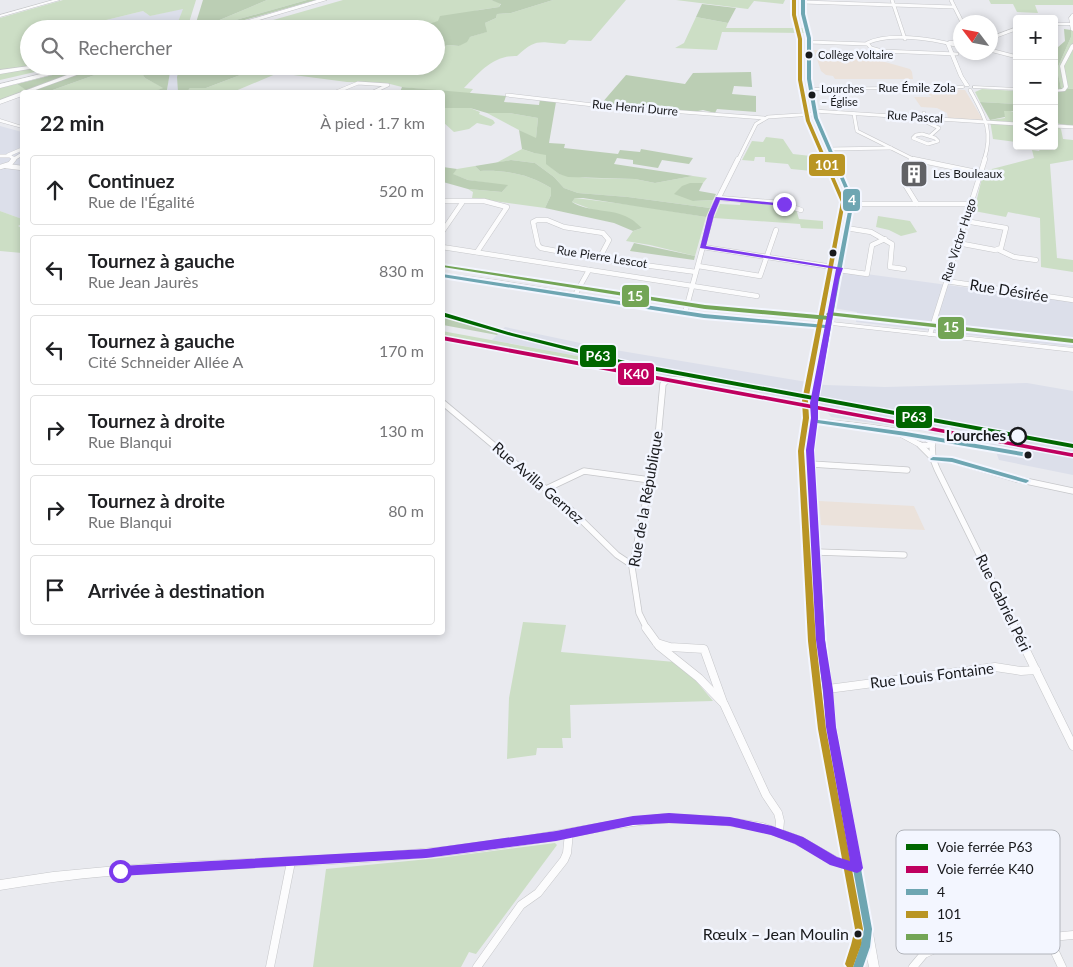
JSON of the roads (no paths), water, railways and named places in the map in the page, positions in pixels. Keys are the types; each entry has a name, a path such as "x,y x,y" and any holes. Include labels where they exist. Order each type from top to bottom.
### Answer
{"highway":[{"path":"253,20 324,0"},
{"path":"265,20 332,1"},
{"path":"0,72 20,69"},
{"path":"0,85 36,75"},
{"path":"0,85 43,75"},
{"path":"32,90 73,75"},
{"path":"0,102 20,94"}],"main road":[{"path":"0,16 58,0"}],"street":[{"path":"892,0 905,39"},
{"path":"951,0 958,15"},
{"path":"874,967 831,727 828,690 820,640 810,443 814,421 814,403 851,204 851,195 828,149 814,112 809,42 803,14 803,1 954,7"},
{"path":"1058,24 1073,26 1071,17 1073,16"},
{"path":"998,36 1013,30"},
{"path":"867,44 869,41 876,39 905,39 953,43"},
{"path":"809,42 867,44 873,49 882,51 953,54"},
{"path":"949,43 953,50"},
{"path":"1058,91 1063,90 1066,87 1062,66 1073,45"},
{"path":"998,52 1013,56"},
{"path":"956,60 961,76 969,87"},
{"path":"341,90 358,83 388,85 377,90"},
{"name":"Rue Émile Zola","path":"811,89 969,87 1013,89"},
{"name":"Rue Victor Hugo","path":"930,334 988,148 987,122 969,87"},
{"name":"Rue Henri Durre","path":"507,95 602,106 764,118 814,112"},
{"name":"Rue Pascal","path":"814,112 1013,124"},
{"path":"924,113 927,123 939,128 930,136"},
{"path":"854,114 856,130 912,159 931,165 981,173"},
{"path":"686,313 711,215 756,124 764,118"},
{"path":"0,121 20,127"},
{"path":"1058,126 1073,127"},
{"path":"918,134 930,136 937,139 937,142 928,144 913,138 918,134"},
{"path":"828,149 892,148"},
{"path":"0,156 20,150"},
{"path":"5,155 12,156 20,166"},
{"path":"2,166 20,156"},
{"path":"912,159 904,183 917,204"},
{"path":"2,166 20,168"},
{"path":"718,198 776,203 801,210"},
{"path":"445,201 462,203 475,200 507,206 477,252"},
{"path":"445,228 462,203"},
{"path":"851,204 971,204"},
{"name":"Rue Pierre Lescot","path":"599,259 608,242 606,234 597,230 564,227 547,220 534,222 533,226 539,246 580,254 585,257 599,259 696,272"},
{"path":"965,221 1006,228 999,250"},
{"path":"846,228 869,231 893,244 890,267 904,269"},
{"path":"698,266 760,276 776,230"},
{"path":"702,247 867,274 872,246 885,239"},
{"path":"958,244 999,250 1012,256 1036,260"},
{"path":"445,247 757,296"},
{"path":"578,268 585,257"},
{"path":"575,295 588,270"},
{"path":"445,275 549,290 686,313 828,325 837,324 1073,350"},
{"name":"Rue Désirée","path":"946,280 1073,300"},
{"name":"Rue de la République","path":"688,381 668,379 662,384 657,448 632,564 639,613 655,642 699,678 724,704 766,795 778,813 780,822 779,833"},
{"name":"Rue Avilla Gernez","path":"445,405 546,489 617,555 632,564"},
{"path":"814,421 896,432 920,441 926,447 932,445"},
{"name":"Rue Gabriel Péri","path":"920,441 933,459 1073,746"},
{"name":"Rue Gabriel Péri","path":"932,445 933,459"},
{"path":"933,459 956,461 1026,481 1073,491"},
{"path":"811,464 907,470"},
{"path":"546,489 584,472 650,480"},
{"path":"817,552 904,555"},
{"path":"655,642 666,646 704,649 724,704"},
{"path":"674,658 675,652 683,648"},
{"name":"Rue Louis Fontaine","path":"828,690 995,667 1024,671 1036,670"},
{"path":"0,885 79,874 426,854 569,833 633,820 677,818 730,822 779,833 799,841 834,862 857,868"},
{"path":"478,967 521,905 538,893 564,860 567,853 569,833"},
{"path":"270,967 291,862"},
{"path":"858,967 865,947 868,929"},
{"path":"1060,936 1073,935"},
{"path":"913,967 925,954"},
{"path":"1056,954 1062,967"},
{"path":"918,967 921,957"}],"rail line":[{"name":"P63","path":"445,315 510,334 629,364 1073,446"},
{"name":"K40","path":"445,339 1071,455"}],"place":[{"name":"Collège Voltaire","path":"809,55"},
{"name":"Lourches – Église","path":"812,95"},
{"name":"Les Bouleaux","path":"914,174"},
{"name":"Lourches","path":"1018,436"},
{"name":"Rœulx – Jean Moulin","path":"858,934"}]}
